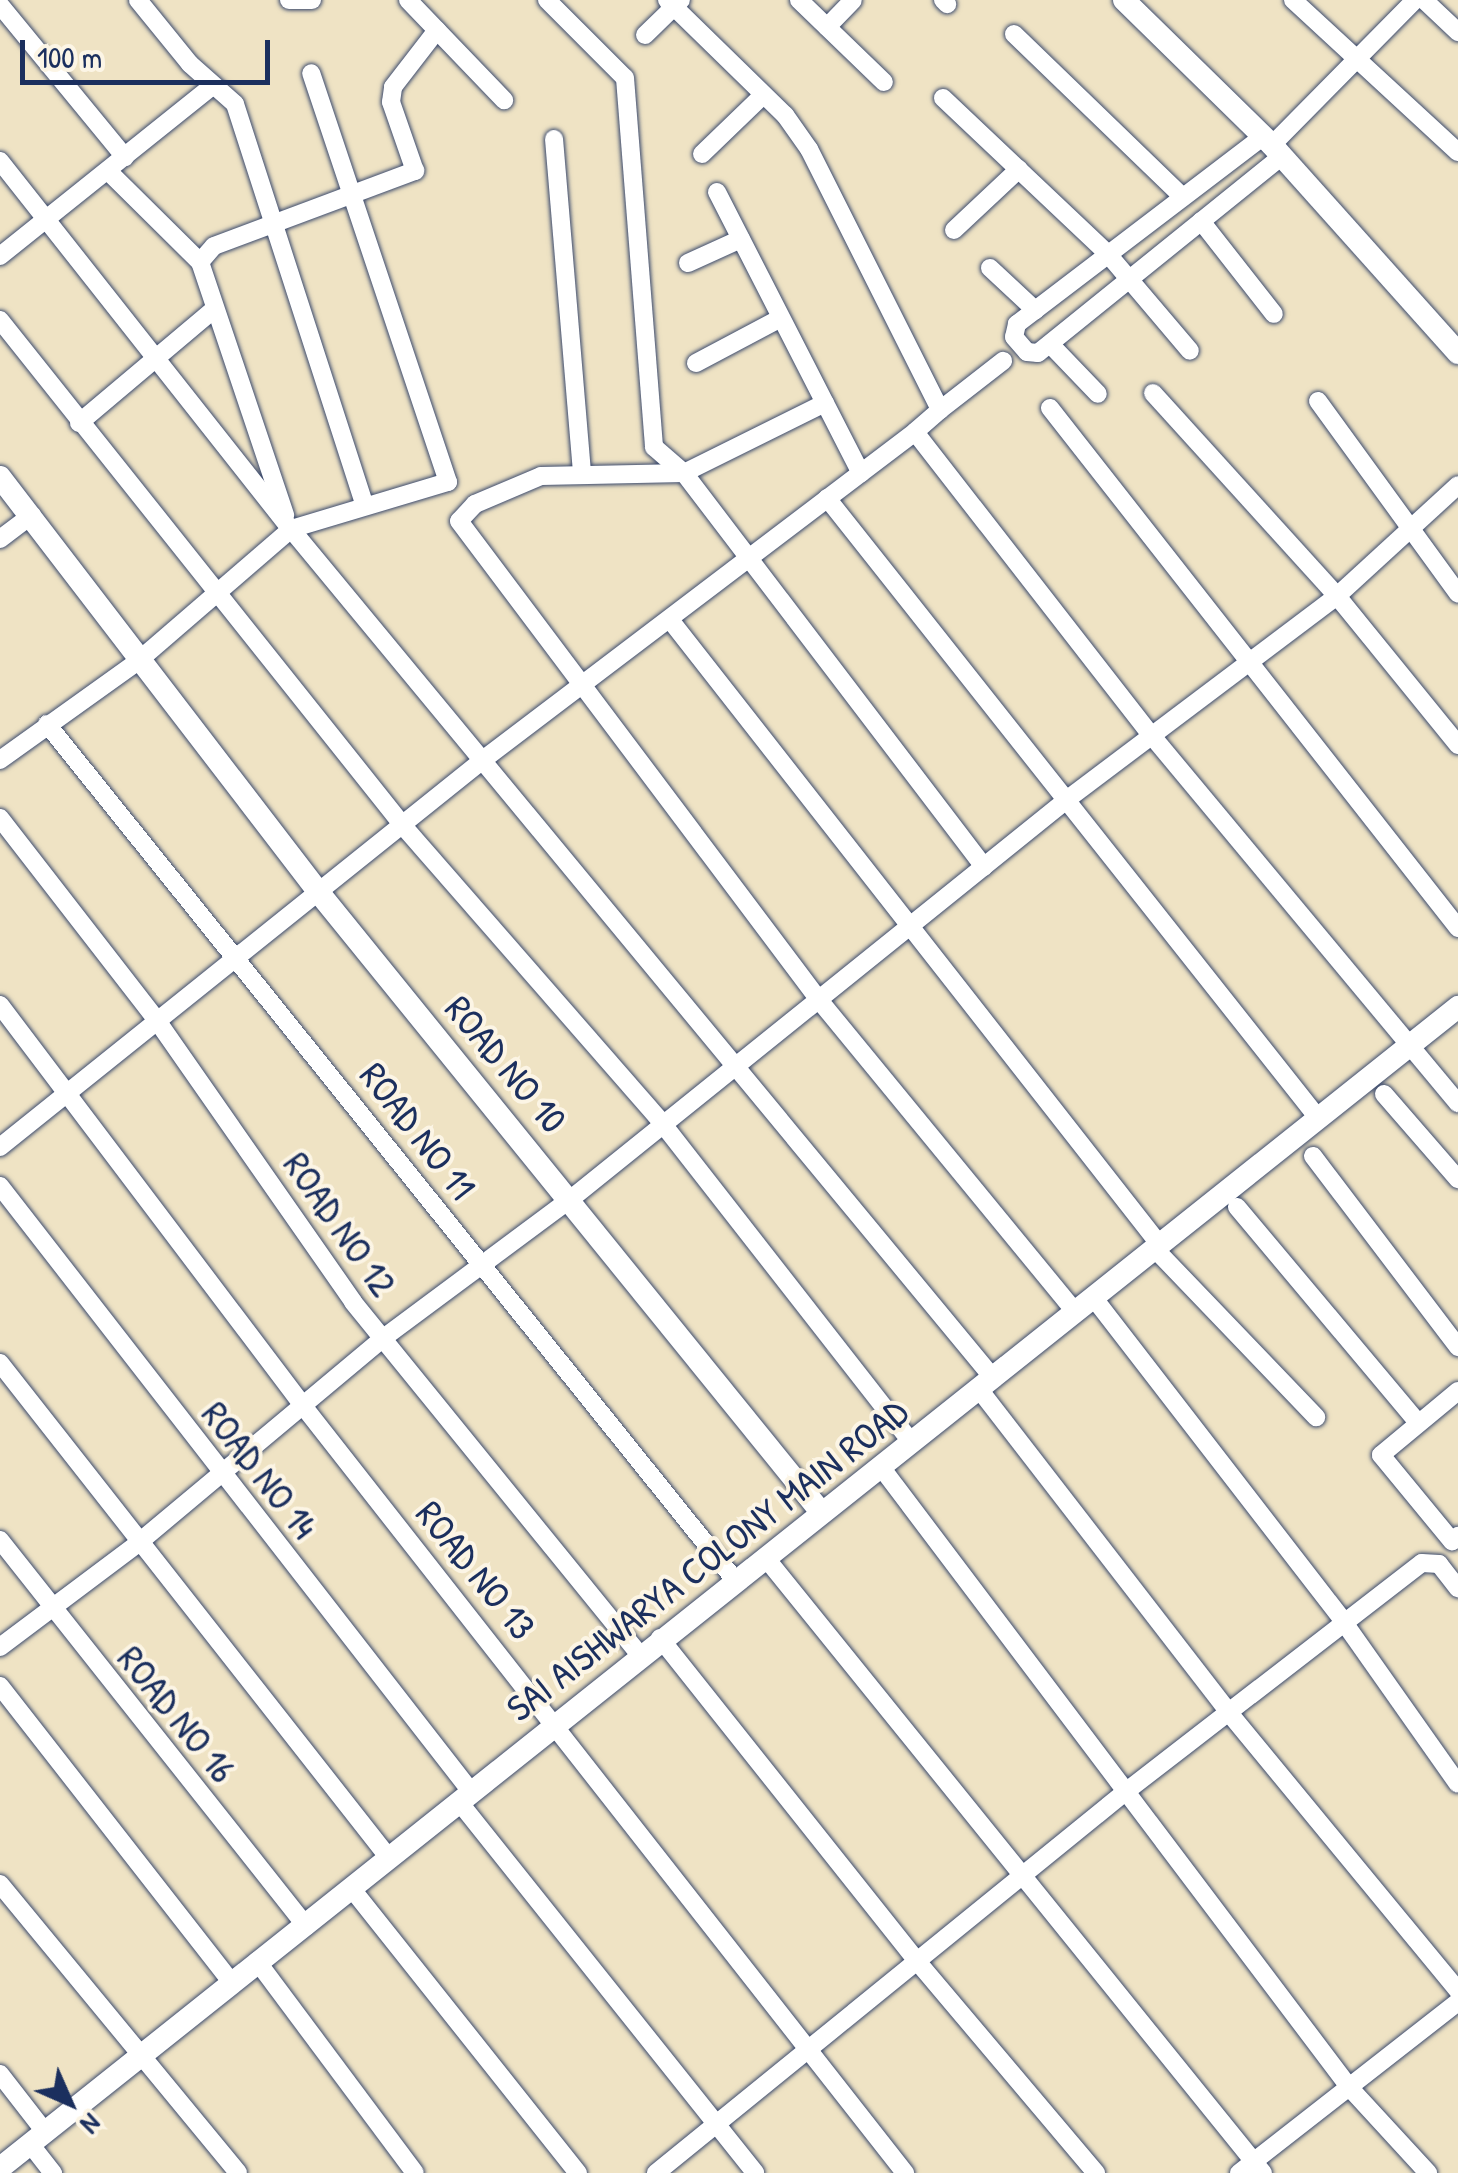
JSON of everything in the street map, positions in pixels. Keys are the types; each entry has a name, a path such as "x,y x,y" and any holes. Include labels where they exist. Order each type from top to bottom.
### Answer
{"street":[{"path":"138,0 212,86 236,104 271,226 366,506"},
{"path":"290,0 312,0"},
{"path":"408,0 504,100"},
{"path":"547,0 625,78 654,447 684,473 984,867"},
{"path":"799,0 884,82"},
{"path":"827,26 853,0"},
{"path":"1124,0 1272,146 1458,353"},
{"path":"1293,0 1458,152"},
{"path":"1272,146 1234,158 1182,196 1017,324 1014,337 1032,354 1050,344 1254,179 1272,146 1416,0"},
{"path":"1424,0 1458,32"},
{"path":"645,34 674,2 810,148 940,410"},
{"path":"0,4 125,157"},
{"path":"200,262 214,246 354,199 415,171 391,102 392,87 437,30"},
{"path":"1014,34 1182,196"},
{"path":"0,760 137,662 290,530 448,482 311,73"},
{"path":"0,256 212,86"},
{"path":"702,154 763,95"},
{"path":"944,98 1107,253 1190,351"},
{"path":"554,138 582,473"},
{"path":"1234,158 1254,179"},
{"path":"0,161 43,222 290,530 484,759 986,1383 1230,1714 1458,1991"},
{"path":"108,170 200,262 212,311 290,530"},
{"path":"954,230 1018,170"},
{"path":"717,192 861,473"},
{"path":"1201,221 1274,314"},
{"path":"688,263 741,239"},
{"path":"990,268 1035,310"},
{"path":"79,423 212,311"},
{"path":"696,362 782,318"},
{"path":"0,320 79,423 219,590 404,828 662,1123 911,1442"},
{"path":"1050,344 1098,394"},
{"path":"0,1147 404,828 484,759 671,621 1003,361"},
{"path":"1153,393 1337,596 1458,745"},
{"path":"1318,401 1458,594"},
{"path":"825,403 684,473 542,476 474,504 459,521 818,1000 1084,1304 1343,1621 1458,1784"},
{"path":"1050,408 1458,928"},
{"path":"915,432 1152,736 1458,1102"},
{"name":"ROAD NO 10","path":"0,477 32,515 137,662 320,894 572,1198 821,1512"},
{"path":"0,1647 138,1544 382,1338 572,1198 1069,798 1337,596 1458,486"},
{"path":"827,498 1069,798 1318,1118"},
{"path":"0,538 32,515"},
{"path":"671,621 1158,1247 1316,1417"},
{"name":"ROAD NO 11","path":"47,724 238,956 735,1580"},
{"name":"ROAD NO 12","path":"0,818 158,1022 382,1338 640,1656"},
{"name":"ROAD NO 13","path":"0,1005 304,1407 557,1722 806,2049 906,2173"},
{"name":"SAI AISHWARYA COLONY MAIN ROAD","path":"0,2168 466,1798 660,1638 1458,1007"},
{"path":"1384,1094 1458,1180"},
{"path":"1312,1156 1458,1348"},
{"name":"ROAD NO 14","path":"0,1186 756,2173"},
{"path":"1238,1207 1418,1423"},
{"path":"0,1363 138,1544 389,1858"},
{"path":"1458,1392 1381,1455 1452,1541 1458,1536"},
{"path":"881,1467 1348,2087 1428,2173"},
{"name":"ROAD NO 16","path":"0,1540 50,1609 306,1926"},
{"path":"765,1557 1252,2169 1348,2087 1458,2002"},
{"path":"656,2173 916,1960 1022,1880 1124,1793 1230,1714 1343,1621 1429,1560 1458,1588"},
{"path":"660,1638 916,1960 1096,2173"},
{"path":"0,1686 231,1982"},
{"path":"0,1884 143,2051 238,2173"},
{"path":"352,1889 578,2173"},
{"path":"257,1961 415,2173"},
{"path":"0,2074 53,2173"}]}
